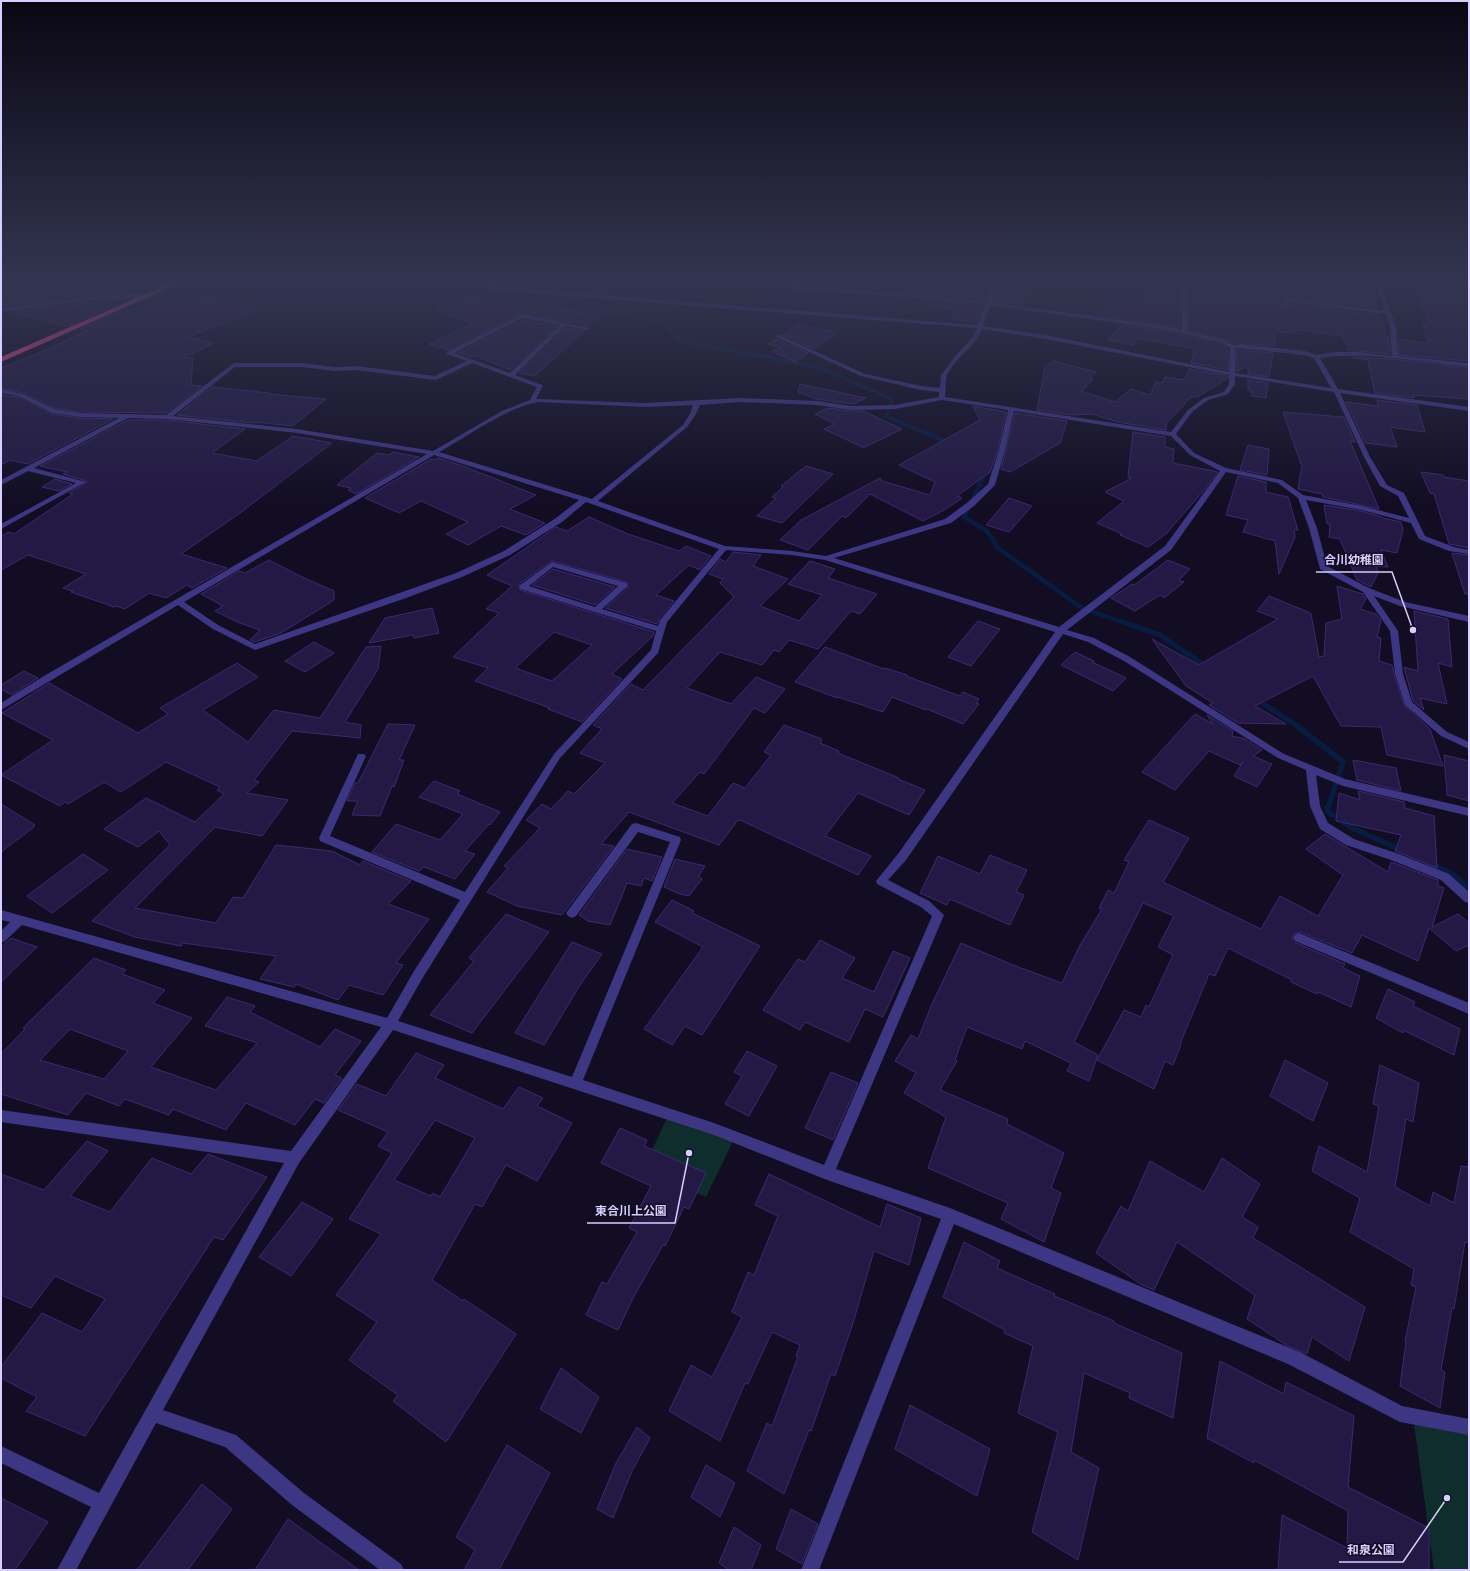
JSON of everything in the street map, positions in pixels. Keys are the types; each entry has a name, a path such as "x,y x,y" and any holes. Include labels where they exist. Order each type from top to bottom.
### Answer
{"street":[{"path":"460,357 540,386 532,401"},
{"path":"511,376 530,357"},
{"path":"824,357 863,375 921,388 943,390"},
{"path":"942,398 944,375 957,357"},
{"path":"1148,357 1336,392 1469,409"},
{"path":"1173,434 1190,411 1206,399 1226,393 1232,384 1233,357"},
{"path":"1316,357 1336,392 1367,457 1384,486 1401,495 1422,537 1452,549 1469,552"},
{"path":"1398,357 1469,365"},
{"path":"167,417 234,366 302,365 335,369 356,368 436,378 472,362"},
{"path":"1,391 20,395 52,410 81,415 167,417 297,431 434,453 593,502 724,548 792,553 826,558 1091,640 1127,659 1281,756 1343,782 1469,812"},
{"path":"1,707 47,678 504,412 526,402 532,401 645,405 740,400 817,403 851,408 895,407 942,398 1173,434 1192,454 1224,470 1280,481 1301,497 1362,508 1413,521"},
{"path":"593,502 685,426 693,414 697,403"},
{"path":"826,558 948,521 971,504 991,485 1002,450 1011,409"},
{"path":"1,483 125,417"},
{"path":"1,526 82,482 27,469"},
{"path":"827,1173 938,915 925,904 881,881 902,857 1061,630 1168,548 1224,470"},
{"path":"1301,497 1313,528 1323,567 1366,590 1402,604 1469,619"},
{"path":"179,602 202,620 232,638 255,647 459,575 507,553 559,520 584,500"},
{"path":"66,1570 294,1158 390,1024 418,974 557,756 655,651 663,622 724,548"},
{"path":"596,610 624,585 552,564 523,587 596,610 607,612 661,630"},
{"path":"1366,590 1394,631 1399,674 1408,703 1444,734 1469,746"},
{"path":"361,756 324,838 467,898"},
{"path":"1312,770 1315,806 1324,826 1350,842 1395,857 1446,877 1469,898"},
{"path":"572,913 636,827 676,840 575,1084"},
{"path":"1,915 390,1024 714,1129 827,1173 950,1215 1294,1358 1400,1414 1469,1427"},
{"path":"1,938 20,920"},
{"path":"1299,938 1469,1009"},
{"path":"1,1116 294,1158"},
{"path":"810,1570 950,1215"},
{"path":"152,1414 230,1441 298,1499 395,1570"},
{"path":"1,1454 103,1504"}],"green space":[{"path":"669,1114 735,1137 706,1197 643,1169"},
{"path":"1413,1416 1469,1427 1469,1570 1434,1570"}],"building":[{"path":"28,357 193,358 191,385 202,386 166,413 81,412 54,408 24,393 1,388 1,368"},
{"path":"479,357 524,357 511,370"},
{"path":"535,357 555,357 535,376 519,373"},
{"path":"785,357 802,357 795,362"},
{"path":"1193,357 1228,357 1228,370 1191,363"},
{"path":"1237,357 1272,357 1269,377 1248,374 1248,365 1237,372"},
{"path":"1353,357 1394,359 1469,368 1469,399 1413,395 1414,398 1375,393 1368,360"},
{"path":"1426,357 1469,357 1469,361"},
{"path":"1053,361 1096,372 1090,379 1093,380 1081,391 1115,402 1131,389 1150,395 1156,382 1163,383 1165,377 1185,380 1189,369 1228,376 1228,378 1197,397 1191,397 1166,424 1166,430 1118,422 1092,414 1073,415 1037,410 1045,367"},
{"path":"1248,380 1268,383 1266,398 1252,396 1251,390 1248,390"},
{"path":"800,384 866,398 853,404 816,399 798,392"},
{"path":"212,387 326,399 293,426 177,415"},
{"path":"1,395 19,397 52,414 81,418 113,419 28,464 10,460 1,465"},
{"path":"1377,400 1417,405 1425,432 1390,427 1397,447 1365,443 1346,402 1378,406"},
{"path":"973,406 1006,412 998,450 990,472 957,496 962,498 946,509 923,521 870,494 846,518 842,516 808,550 780,540 801,520 880,478 882,481 930,495 935,482 899,465 980,420"},
{"path":"828,408 863,411 902,429 865,447 862,447 824,429 835,424 815,414"},
{"path":"1283,412 1344,417 1355,442 1350,441 1379,509 1323,497 1322,494 1298,489 1302,465"},
{"path":"1015,413 1067,421 1060,443 1010,472 1001,469"},
{"path":"128,420 167,420 245,429 212,453 257,461 293,436 332,443 240,513 181,554 227,568 192,588 187,585 166,598 149,593 125,609 116,606 114,607 63,588 86,574 28,555 1,570 1,536 9,532 14,534 73,494 69,493 87,482 63,474 67,472 40,466"},
{"path":"1133,432 1165,437 1165,447 1174,449 1173,463 1218,472 1207,487 1166,534 1148,547 1097,523 1124,501 1105,492 1132,478 1128,477"},
{"path":"1248,445 1269,449 1267,475 1240,470"},
{"path":"393,452 419,457 356,494 348,490 351,488 337,485 377,453 389,455"},
{"path":"438,458 463,466 536,495 510,509 545,523 526,535 501,526 468,545 446,534 468,522 421,501 399,513 365,498 431,459 435,460"},
{"path":"806,466 833,474 782,523 757,516 776,498 772,497 783,487 781,486"},
{"path":"1421,472 1469,481 1469,548 1449,544 1434,494 1430,493"},
{"path":"1238,476 1266,482 1266,492 1288,497 1298,530 1294,530 1295,537 1279,574 1275,541 1243,532 1248,520 1226,515"},
{"path":"55,479 72,484 59,491 42,487"},
{"path":"1009,498 1032,506 1009,532 986,525"},
{"path":"1324,505 1362,511 1401,522 1403,530 1397,553 1381,550 1388,567 1376,566 1378,573 1371,587 1357,580 1340,539 1329,537 1330,524 1327,524"},
{"path":"589,517 628,534 679,551 686,546 711,556 700,570 689,565 656,595 674,601 659,619 657,624 605,608 628,588 627,582 552,561 519,584 520,590 654,632 653,636 612,674 622,679 582,722 548,709 550,708 475,681 488,668 453,657 499,613 486,609 512,586 487,575 556,527 567,531","holes":["554,632 592,645 552,681 515,668"]},
{"path":"733,552 761,555 753,566 788,579 760,606 799,621 822,595 788,584 810,561 835,569 828,578 877,594 860,614 851,611 818,649 789,640 779,652 774,650 762,665 720,652 687,688 731,704 756,677 785,689 765,713 754,708 704,774 700,772 672,803 708,816 733,783 745,788 771,755 764,752 784,725 822,739 820,743 839,751 838,753 925,790 909,815 858,793 825,836 871,856 858,875 740,820 738,820 719,845 629,812 601,844 614,846 562,915 517,906 487,892 508,868 504,866 540,828 526,820 542,804 551,809 568,791 574,794 605,763 580,753 602,729 593,725 631,684 643,690 734,597 720,583 723,579 709,574 720,559 726,562"},
{"path":"1452,553 1469,555 1469,594 1465,594"},
{"path":"269,560 334,591 334,600 281,633 255,642 250,640 260,630 237,622 215,611 223,606 201,594 239,571 245,573"},
{"path":"1168,560 1190,569 1179,580 1184,582 1164,598 1160,595 1135,611 1111,598 1132,584 1134,585"},
{"path":"553,569 615,587 595,605 532,585"},
{"path":"1337,586 1362,593 1366,599 1360,609 1376,614 1381,620 1377,637 1381,638 1379,661 1392,665 1404,705 1430,729 1443,766 1387,755 1381,727 1341,726 1313,676 1255,706 1286,724 1238,723 1209,705 1213,703 1186,686 1152,639 1199,665 1278,619 1257,611 1269,596 1311,614 1319,657 1324,656 1326,623 1342,619"},
{"path":"432,608 439,633 414,638 413,635 369,643 385,618"},
{"path":"1414,611 1448,619 1452,667 1438,663 1447,704 1420,698 1424,710 1413,701 1404,667 1418,671"},
{"path":"978,621 1000,629 971,666 948,657"},
{"path":"314,642 334,653 305,672 285,661"},
{"path":"381,646 378,669 345,722 361,725 360,738 292,731 254,780 259,782 247,793 288,800 262,836 215,827 135,908 216,923 233,897 243,898 276,845 332,851 360,865 363,861 411,881 388,904 429,919 396,963 403,965 383,995 349,985 338,1000 296,984 294,987 260,979 276,956 183,943 181,946 135,937 92,921 170,845 159,831 138,847 104,829 146,798 195,822 224,794 217,790 220,787 166,762 121,792 104,782 68,804 65,802 60,806 1,775 53,740 2,713 49,683 138,733 168,714 160,708 237,663 258,677 203,710 248,742 274,710 320,718 366,647"},
{"path":"825,647 884,669 885,668 907,675 906,676 960,696 963,692 979,699 976,703 979,704 963,724 927,709 926,710 892,697 883,712 838,697 837,698 795,682"},
{"path":"1075,652 1126,678 1113,691 1061,665"},
{"path":"24,671 38,678 12,695 1,689 1,685"},
{"path":"1195,714 1213,724 1207,715 1233,731 1232,736 1245,739 1262,750 1253,756 1272,764 1257,787 1234,776 1243,762 1240,765 1209,751 1175,790 1142,772"},
{"path":"388,724 415,725 399,760 404,760 394,787 392,786 380,816 352,815 358,801 347,801 355,783 358,783"},
{"path":"1444,755 1469,761 1469,801 1447,795"},
{"path":"1353,760 1396,768 1401,791 1357,780"},
{"path":"434,781 460,791 457,794 500,812 490,825 489,824 465,851 475,854 455,879 424,867 419,871 372,852 396,824 440,840 463,814 419,797"},
{"path":"1358,791 1404,802 1405,808 1434,816 1437,868 1395,851 1401,835 1336,821 1339,793 1360,800"},
{"path":"1,804 35,825 1,852"},
{"path":"1149,820 1189,838 1163,882 1261,929 1280,896 1318,916 1343,875 1306,849 1325,834 1388,872 1391,862 1438,880 1438,886 1444,888 1432,927 1458,914 1469,923 1469,945 1456,951 1429,928 1418,961 1362,935 1352,953 1300,932 1294,934 1292,939 1294,942 1345,964 1343,968 1360,976 1351,1007 1291,982 1292,980 1228,948 1215,976 1209,974 1180,1044 1181,1045 1173,1065 1165,1061 1154,1089 1097,1060 1124,1010 1141,1017 1146,1005 1149,1007 1173,955 1158,947 1174,916 1143,903 1074,1042 1098,1055 1089,1081 1067,1071 1071,1063 1025,1041 1022,1049 967,1027 955,1060 957,1061 940,1090 1008,1119 1007,1124 1064,1153 1051,1188 1061,1193 1044,1242 1001,1219 1008,1203 928,1168 946,1117 904,1093 916,1073 895,1061 911,1035 918,1039 932,1004 961,943 1013,965 1062,983 1079,947 1102,909 1099,908 1108,890 1114,893 1129,862 1124,860"},
{"path":"627,849 662,857 652,881 644,878 641,886 627,883 610,925 588,921 579,915"},
{"path":"83,854 108,870 52,913 27,896"},
{"path":"990,855 1027,870 1016,892 1024,895 1010,925 950,899 947,905 920,893 938,856 980,874"},
{"path":"675,859 705,866 698,877 702,879 689,896 664,887"},
{"path":"672,900 694,911 692,913 760,946 702,1035 685,1026 672,1045 644,1029 703,947 655,922"},
{"path":"506,914 549,932 472,1033 430,1015 474,961 469,958"},
{"path":"11,938 37,947 1,982 1,947"},
{"path":"820,940 855,958 842,978 874,992 893,951 910,958 883,1017 865,1009 849,1042 805,1022 800,1030 763,1010 798,959 805,962"},
{"path":"572,942 602,954 580,985 544,1045 515,1033"},
{"path":"94,958 126,970 122,974 165,990 153,1003 192,1018 151,1067 216,1090 257,1043 205,1026 227,997 255,1006 250,1012 320,1047 335,1029 361,1041 335,1075 342,1078 324,1103 315,1099 295,1125 246,1103 226,1130 173,1109 169,1115 125,1099 119,1106 86,1093 68,1115 1,1094 1,1054 25,1029 23,1028","holes":["70,1029 128,1051 104,1079 40,1060"]},
{"path":"1388,989 1415,1002 1413,1006 1460,1029 1454,1055 1403,1030 1403,1033 1376,1018"},
{"path":"747,1051 777,1066 749,1116 725,1104 742,1076 734,1072"},
{"path":"416,1053 444,1065 435,1078 503,1109 519,1087 543,1098 537,1106 572,1123 537,1181 506,1165 482,1207 475,1204 432,1280 463,1301 464,1299 516,1334 446,1442 393,1401 398,1395 349,1360 377,1322 336,1295 381,1234 349,1219 392,1153 378,1146 388,1132 338,1110 357,1084 386,1096","holes":["435,1120 475,1138 440,1197 433,1193 431,1196 394,1180"]},
{"path":"1285,1060 1328,1083 1313,1121 1270,1096"},
{"path":"1380,1065 1419,1083 1413,1122 1406,1119 1395,1187 1430,1206 1433,1192 1454,1203 1461,1166 1469,1167 1469,1243 1465,1242 1454,1309 1452,1308 1441,1370 1445,1372 1440,1408 1400,1386 1405,1341 1416,1287 1411,1285 1414,1269 1350,1232 1360,1198 1312,1171 1319,1146 1367,1172 1379,1106 1373,1104"},
{"path":"831,1072 858,1083 833,1140 805,1128"},
{"path":"620,1128 647,1140 644,1146 706,1173 689,1209 684,1207 665,1246 663,1245 632,1300 618,1330 586,1315 602,1282 607,1284 637,1232 629,1228 651,1186 601,1163"},
{"path":"87,1141 108,1151 70,1196 110,1212 152,1158 191,1174 208,1154 267,1177 223,1240 214,1237 85,1436 26,1411 37,1397 1,1378 1,1367 42,1313 82,1332 105,1299 55,1276 31,1308 1,1295 1,1174 44,1190"},
{"path":"1222,1158 1260,1184 1242,1217 1258,1227 1253,1238 1365,1307 1349,1361 1312,1337 1307,1354 1286,1345 1247,1319 1255,1295 1177,1242 1154,1290 1142,1285 1096,1253 1121,1206 1128,1211 1150,1161 1204,1192"},
{"path":"769,1174 880,1227 887,1204 921,1218 909,1265 874,1251 853,1323 835,1376 831,1374 811,1431 809,1430 784,1494 747,1471 767,1423 772,1426 798,1357 796,1356 800,1345 772,1332 748,1384 745,1383 720,1441 669,1411 691,1365 712,1377 742,1317 732,1312 748,1272 754,1275 778,1216 755,1205"},
{"path":"302,1202 333,1219 291,1276 259,1257"},
{"path":"964,1242 1000,1261 997,1268 1055,1294 1054,1296 1114,1321 1114,1323 1182,1353 1173,1418 1129,1398 1130,1393 1084,1373 1071,1452 1099,1468 1078,1560 1032,1532 1058,1432 1018,1413 1033,1346 1004,1333 1005,1330 943,1297"},
{"path":"1220,1361 1284,1394 1286,1382 1354,1416 1348,1487 1429,1528 1429,1570 1278,1570 1282,1515 1347,1548 1348,1511 1254,1460 1254,1463 1207,1438"},
{"path":"561,1368 599,1397 581,1433 540,1409"},
{"path":"910,1405 990,1449 977,1496 895,1449"},
{"path":"637,1427 650,1438 632,1471 613,1518 597,1509 616,1463"},
{"path":"507,1445 550,1473 499,1570 464,1570 475,1550 456,1537"},
{"path":"706,1465 735,1483 720,1517 691,1497"},
{"path":"202,1484 232,1509 188,1570 137,1570"},
{"path":"1,1498 48,1522 15,1570 1,1570"},
{"path":"791,1509 818,1524 802,1564 776,1549"},
{"path":"288,1519 359,1570 255,1570"},
{"path":"734,1527 761,1545 751,1570 729,1570 719,1563"}],"waterway":[{"path":"767,357 822,369 892,399 886,416 925,433"},
{"path":"923,432 949,443"},
{"path":"976,472 983,478 964,517 987,531 998,548 1082,608 1122,622"},
{"path":"1120,621 1160,635 1208,668"},
{"path":"1256,699 1300,728 1343,762 1327,811 1352,828 1404,851"},
{"path":"1430,864 1453,876 1469,889"}],"place":[{"name":"合川幼稚園","path":"1413,630"},
{"name":"東合川上公園","path":"689,1153"},
{"name":"和泉公園","path":"1447,1498"}]}
